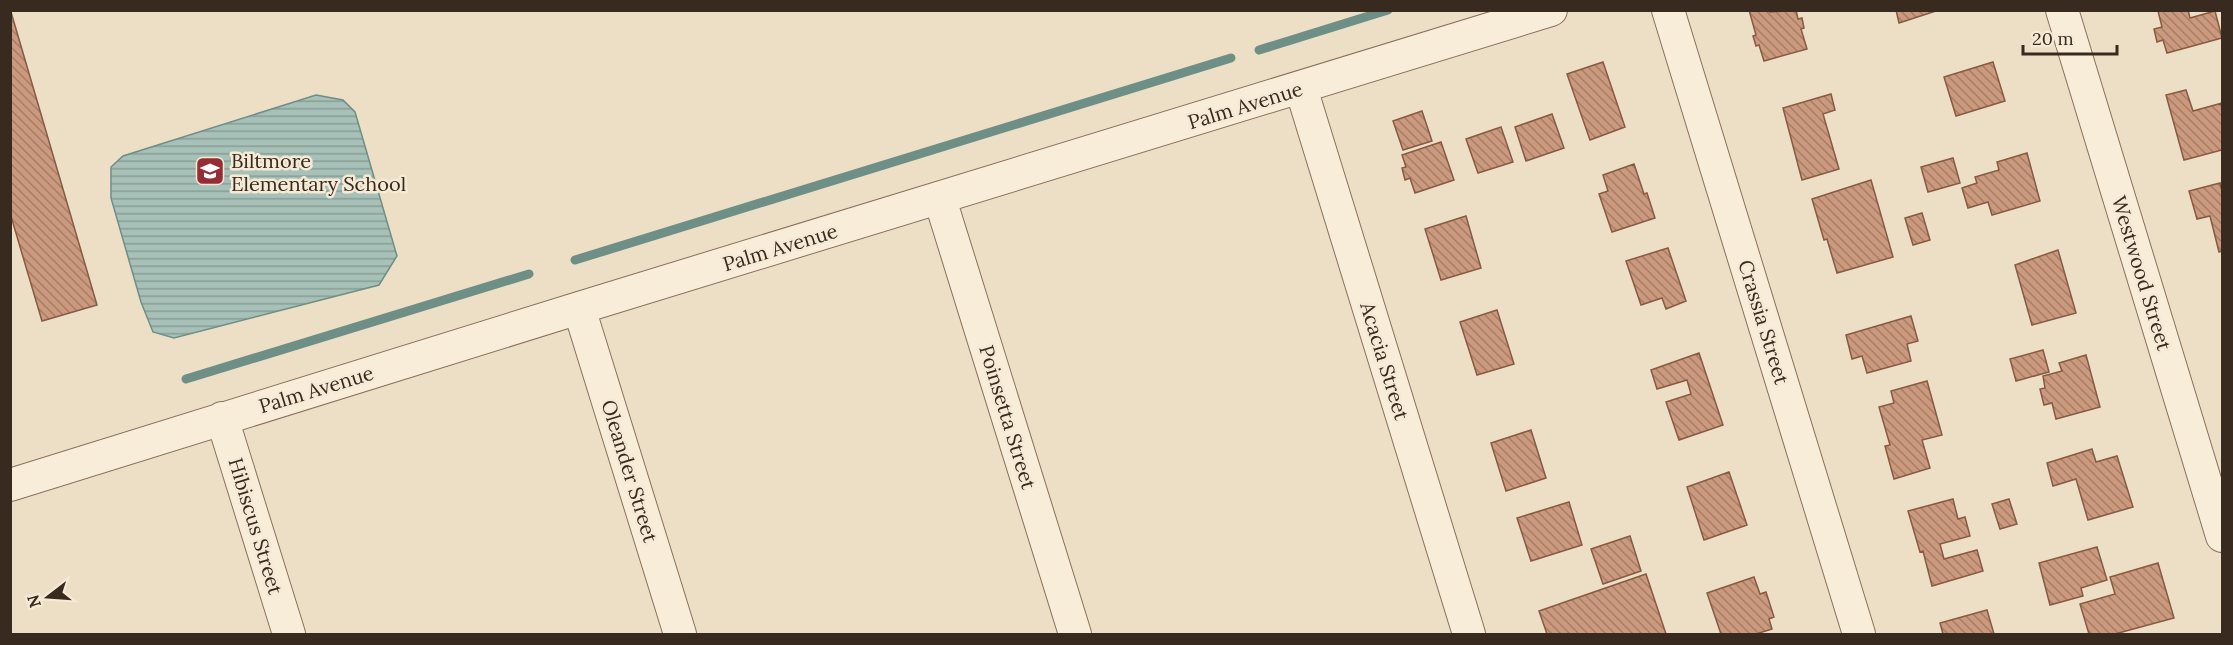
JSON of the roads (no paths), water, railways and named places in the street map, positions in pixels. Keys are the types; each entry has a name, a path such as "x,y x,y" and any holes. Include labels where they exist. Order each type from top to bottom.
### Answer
{"street":[{"name":"Palm Avenue","path":"10,485 1551,10"},
{"name":"Crassia Street","path":"1668,10 1859,634"},
{"name":"Westwood Street","path":"2062,10 2223,537"},
{"name":"Acacia Street","path":"1301,88 1469,634"},
{"name":"Poinsetta Street","path":"940,199 1075,634"},
{"name":"Oleander Street","path":"579,308 680,634"},
{"name":"Hibiscus Street","path":"222,418 289,634"}],"water":[{"path":"316,95 343,100 355,112 397,256 379,285 174,338 153,332 141,302 111,198 111,167 123,156"}],"waterway":[{"path":"1259,50 1388,10"},
{"path":"575,260 1231,58"},
{"path":"186,379 529,274"}],"place":[{"name":"Biltmore Elementary School","path":"210,171"}]}
